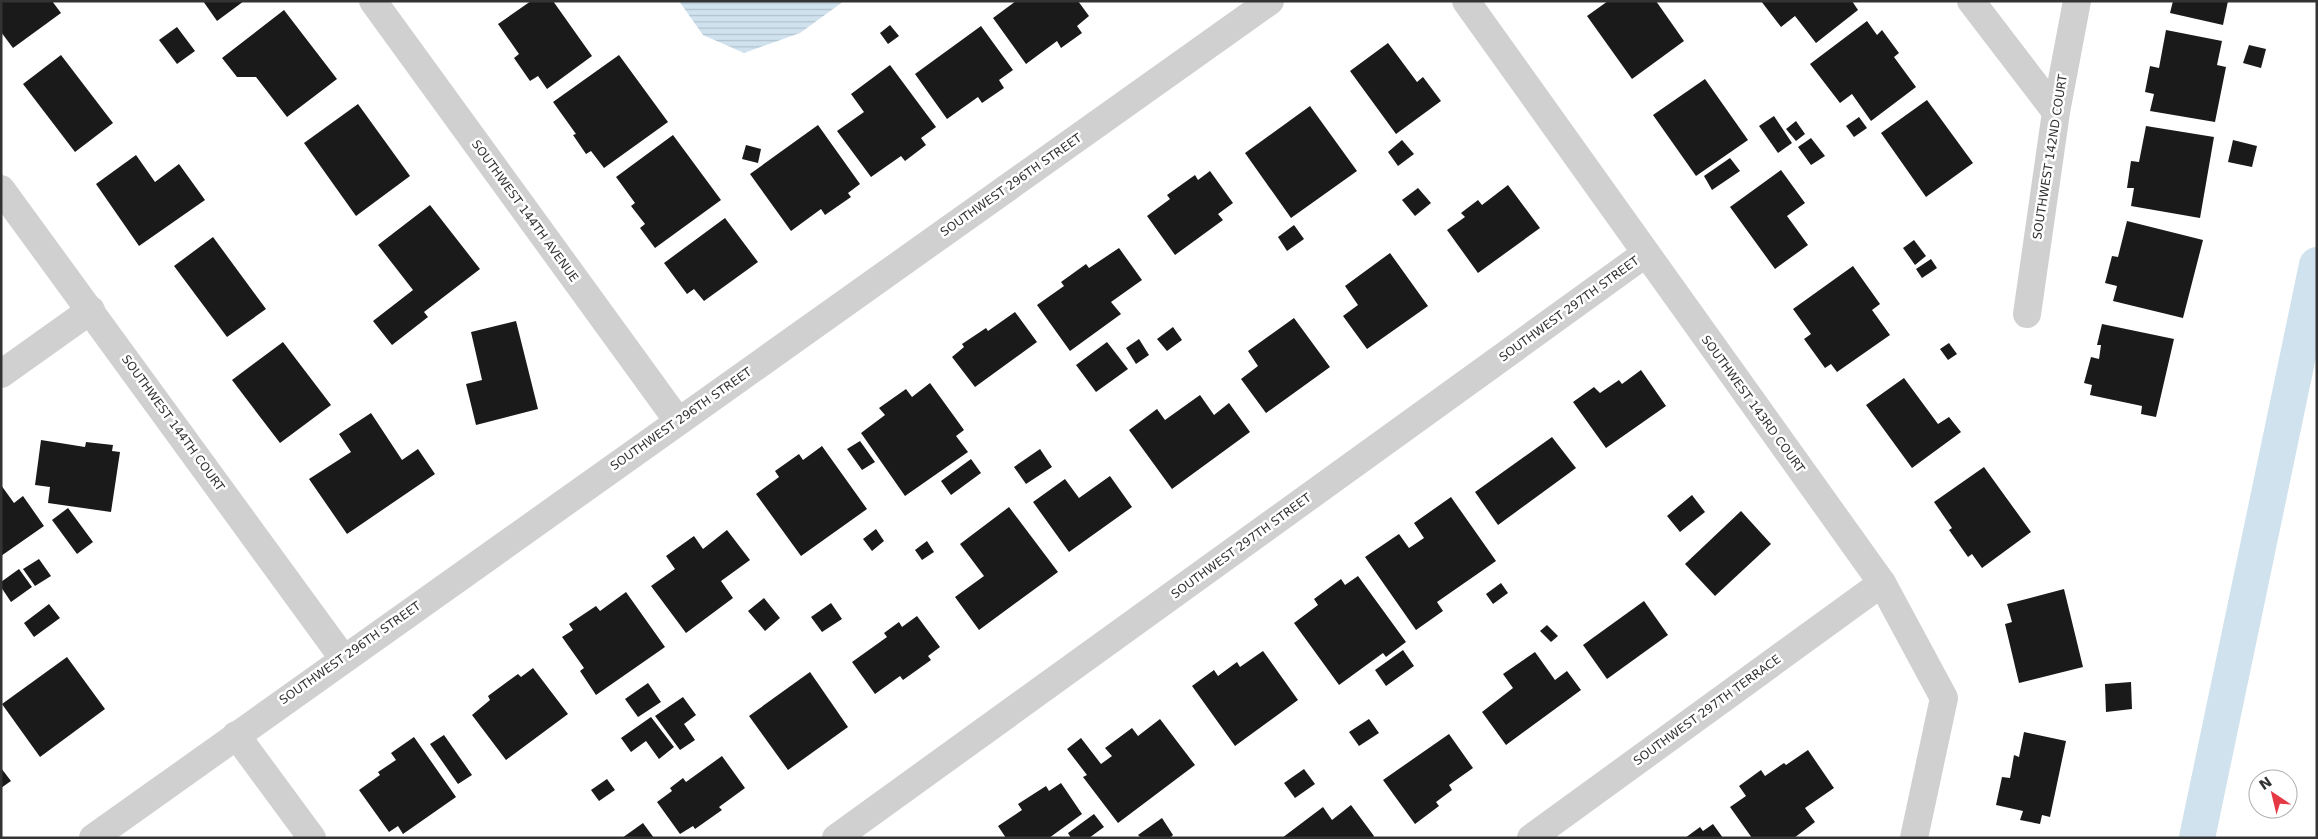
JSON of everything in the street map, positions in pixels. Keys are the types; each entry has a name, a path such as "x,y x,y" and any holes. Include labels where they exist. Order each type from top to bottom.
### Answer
{"street":[{"name":"SOUTHWEST 144TH AVENUE","path":"373,1 678,421"},
{"name":"SOUTHWEST 296TH STREET","path":"93,838 236,734 1270,1"},
{"name":"SOUTHWEST 143RD COURT","path":"1466,1 1882,583 1944,698 1914,838"},
{"path":"1971,1 2056,112"},
{"name":"SOUTHWEST 142ND COURT","path":"2027,314 2056,112 2077,1"},
{"name":"SOUTHWEST 144TH COURT","path":"1,189 343,658"},
{"name":"SOUTHWEST 297TH STREET","path":"836,838 1645,254"},
{"path":"1,374 91,310"},
{"name":"SOUTHWEST 297TH TERRACE","path":"1531,838 1882,583"},
{"path":"236,734 312,838"}],"water":[{"path":"679,1 844,1 800,33 744,53 703,35"}],"building":[{"path":"1,1 52,1 61,13 13,48 1,32"},
{"path":"203,1 244,1 217,21"},
{"path":"531,1 553,1 592,56 547,89 538,76 530,81 514,58 519,54 498,24"},
{"path":"1016,1 1078,1 1089,16 1077,26 1082,33 1061,48 1057,41 1026,64 993,18"},
{"path":"1608,1 1656,1 1684,41 1632,79 1587,16"},
{"path":"1761,1 1852,1 1858,10 1816,43 1795,16 1781,27"},
{"path":"2173,1 2228,1 2223,25 2170,13"},
{"path":"284,10 337,79 287,117 256,77 237,77 222,58"},
{"path":"1867,21 1877,35 1882,30 1899,53 1894,57 1916,87 1871,121 1852,94 1840,103 1810,64"},
{"path":"890,25 899,36 888,44 880,33"},
{"path":"981,26 1013,70 999,80 1004,88 982,103 978,97 947,119 915,74"},
{"path":"177,27 195,51 177,64 159,40"},
{"path":"2166,30 2222,41 2217,65 2226,67 2215,122 2150,111 2154,94 2145,92 2150,66 2159,68"},
{"path":"1388,43 1417,82 1423,77 1441,101 1396,134 1350,71"},
{"path":"2249,45 2266,49 2261,68 2243,63"},
{"path":"61,55 113,123 75,152 23,84"},
{"path":"619,55 668,122 604,168 591,151 586,154 573,135 576,134 553,102"},
{"path":"890,65 936,127 921,138 926,145 905,161 901,156 871,177 837,131 864,112 851,94"},
{"path":"1705,79 1748,140 1696,176 1653,115"},
{"path":"1927,100 1973,163 1926,197 1881,133"},
{"path":"358,104 410,176 356,216 304,143"},
{"path":"1310,106 1357,171 1291,218 1245,153"},
{"path":"1774,116 1792,143 1778,153 1759,126"},
{"path":"1859,117 1867,128 1854,137 1846,126"},
{"path":"1796,121 1805,134 1796,141 1786,129"},
{"path":"818,125 860,184 848,193 851,197 825,215 821,209 791,231 750,174"},
{"path":"2146,126 2214,137 2200,218 2131,206 2134,188 2127,188 2131,161 2139,162"},
{"path":"673,135 721,200 655,248 640,228 645,224 631,206 635,203 616,177"},
{"path":"1811,138 1825,156 1811,165 1798,147"},
{"path":"1402,140 1414,154 1398,166 1388,152"},
{"path":"2233,140 2257,146 2252,167 2228,162"},
{"path":"746,145 761,149 758,163 742,159"},
{"path":"136,155 155,182 179,164 205,200 139,246 96,184"},
{"path":"1730,158 1740,171 1712,190 1704,176"},
{"path":"1781,170 1805,203 1787,216 1808,245 1775,269 1730,207"},
{"path":"1210,171 1233,203 1218,214 1223,220 1175,255 1147,216 1170,199 1167,195 1195,175 1198,180"},
{"path":"1508,185 1540,228 1478,273 1447,230 1465,217 1461,213 1478,200 1482,205"},
{"path":"1418,188 1431,203 1415,216 1402,200"},
{"path":"430,205 480,269 424,312 428,317 392,345 373,321 413,290 378,245"},
{"path":"725,218 758,262 704,301 694,289 687,294 664,263"},
{"path":"2127,221 2203,240 2183,318 2113,301 2117,286 2105,283 2112,256 2118,257"},
{"path":"1294,225 1304,239 1287,251 1278,237"},
{"path":"213,237 266,309 227,337 174,266"},
{"path":"1914,240 1926,256 1915,265 1903,248"},
{"path":"1119,248 1142,280 1111,302 1121,314 1070,351 1037,305 1064,286 1061,282 1086,264 1089,268"},
{"path":"1390,253 1428,306 1367,349 1343,316 1358,305 1345,286"},
{"path":"1931,259 1937,268 1922,278 1916,269"},
{"path":"1853,266 1880,304 1872,310 1890,335 1837,372 1831,364 1825,368 1804,339 1811,334 1793,309"},
{"path":"1015,312 1037,342 975,387 952,357 964,347 962,344 986,328 988,331"},
{"path":"1294,318 1330,367 1266,413 1241,379 1258,366 1248,351"},
{"path":"516,321 538,409 476,425 466,384 482,380 471,332"},
{"path":"2102,324 2174,339 2156,417 2141,414 2142,406 2090,395 2092,385 2084,383 2091,357 2099,359 2101,345 2097,345"},
{"path":"1173,327 1182,340 1167,351 1157,339"},
{"path":"1139,339 1149,355 1136,364 1126,348"},
{"path":"283,342 331,405 280,443 232,380"},
{"path":"1107,342 1128,369 1096,392 1076,365"},
{"path":"1949,343 1957,354 1948,360 1940,349"},
{"path":"1641,370 1666,406 1606,448 1573,402 1594,387 1600,393 1619,380 1622,384"},
{"path":"1904,378 1938,424 1949,417 1961,432 1912,468 1866,405"},
{"path":"930,383 964,430 956,436 968,452 905,496 861,433 885,415 879,408 906,389 912,397"},
{"path":"1200,395 1214,415 1229,403 1250,432 1172,489 1129,430 1157,409 1165,420"},
{"path":"371,413 402,460 418,449 435,474 347,534 309,479 351,452 339,434"},
{"path":"1552,437 1576,468 1498,525 1475,492"},
{"path":"41,440 85,447 86,442 113,445 112,451 120,452 111,512 48,503 50,487 35,485"},
{"path":"860,441 875,462 862,470 847,449"},
{"path":"822,446 867,509 801,556 756,494 779,477 775,471 799,454 803,460"},
{"path":"1040,449 1052,467 1026,484 1014,467"},
{"path":"971,459 981,473 951,495 941,481"},
{"path":"1984,467 2031,532 1982,568 1972,554 1968,557 1949,530 1952,528 1934,502"},
{"path":"1110,476 1132,507 1069,552 1033,502 1065,479 1079,498"},
{"path":"1,485 14,503 23,496 44,526 1,556"},
{"path":"1692,495 1705,512 1680,532 1667,516"},
{"path":"1451,497 1496,561 1437,602 1443,611 1416,630 1365,557 1399,534 1409,548 1424,538 1414,523"},
{"path":"1009,507 1058,572 979,630 955,597 984,576 960,544"},
{"path":"68,508 93,542 77,554 52,520"},
{"path":"1741,511 1771,544 1715,596 1685,564"},
{"path":"876,529 884,541 872,551 863,539"},
{"path":"727,530 750,560 721,581 733,598 686,633 651,586 675,569 666,556 694,536 703,549"},
{"path":"927,541 934,552 922,560 915,550"},
{"path":"39,559 51,576 35,586 23,569"},
{"path":"19,569 32,587 11,602 1,587 1,582"},
{"path":"1358,576 1406,642 1386,657 1383,653 1339,685 1294,623 1318,605 1314,599 1341,579 1345,585"},
{"path":"1501,583 1508,593 1493,604 1486,594"},
{"path":"2064,589 2083,667 2019,683 2005,624 2012,622 2007,604"},
{"path":"626,592 665,647 596,695 580,671 584,668 562,637 573,630 569,624 596,606 600,611"},
{"path":"764,598 780,618 765,631 748,611"},
{"path":"1644,601 1668,635 1607,679 1583,645"},
{"path":"831,603 842,619 822,632 811,617"},
{"path":"49,604 60,618 34,637 24,623"},
{"path":"917,616 940,647 928,656 931,660 903,680 900,676 875,694 852,662 887,637 884,633 899,622 902,627"},
{"path":"1547,625 1558,636 1551,642 1540,631"},
{"path":"1403,650 1414,666 1386,686 1375,670"},
{"path":"1263,651 1298,700 1235,746 1192,686 1214,670 1218,676 1237,662 1240,667"},
{"path":"1535,652 1555,680 1567,671 1581,690 1506,745 1482,712 1513,688 1503,674"},
{"path":"67,657 105,709 40,757 2,704"},
{"path":"533,668 568,714 506,760 472,715 490,700 488,696 518,674 521,677"},
{"path":"810,672 848,727 788,770 749,716"},
{"path":"2131,682 2132,709 2106,712 2105,684"},
{"path":"648,683 661,702 638,717 625,699"},
{"path":"683,697 696,715 684,724 695,740 680,750 655,716"},
{"path":"651,717 674,747 659,759 646,741 631,752 621,738"},
{"path":"1160,719 1195,765 1118,823 1083,777 1087,775 1067,749 1081,738 1101,764 1112,756 1105,748 1132,728 1138,736"},
{"path":"1369,719 1379,733 1359,746 1349,732"},
{"path":"2024,732 2066,741 2050,817 2042,815 2040,824 2020,820 2023,811 1996,805 2002,777 2010,778 2014,755 2019,757"},
{"path":"1449,734 1473,768 1449,785 1452,790 1436,802 1439,806 1415,824 1383,780"},
{"path":"444,735 472,775 458,784 430,744"},
{"path":"414,737 456,797 403,834 398,826 389,832 359,790 380,775 378,772 396,760 391,753"},
{"path":"1808,750 1834,788 1805,808 1815,822 1794,838 1752,838 1730,807 1746,796 1739,786 1761,770 1765,776"},
{"path":"722,756 745,788 719,807 722,810 695,829 693,826 680,834 657,802 672,791 670,788 683,778 686,782"},
{"path":"1,768 11,781 1,788"},
{"path":"1304,769 1315,784 1295,798 1284,783"},
{"path":"607,779 615,790 599,801 591,790"},
{"path":"1061,783 1082,814 1049,838 1006,838 998,826 1022,810 1018,804 1046,786 1049,791"},
{"path":"1351,805 1374,836 1372,838 1282,838 1323,807 1332,820"},
{"path":"1094,814 1104,827 1089,838 1071,838 1068,833"},
{"path":"1162,818 1173,835 1170,838 1141,838 1138,835"},
{"path":"643,823 654,838 622,838"},
{"path":"1713,824 1723,838 1685,838 1700,827 1703,831"}],"waterway":[{"path":"2197,838 2317,265"}]}
